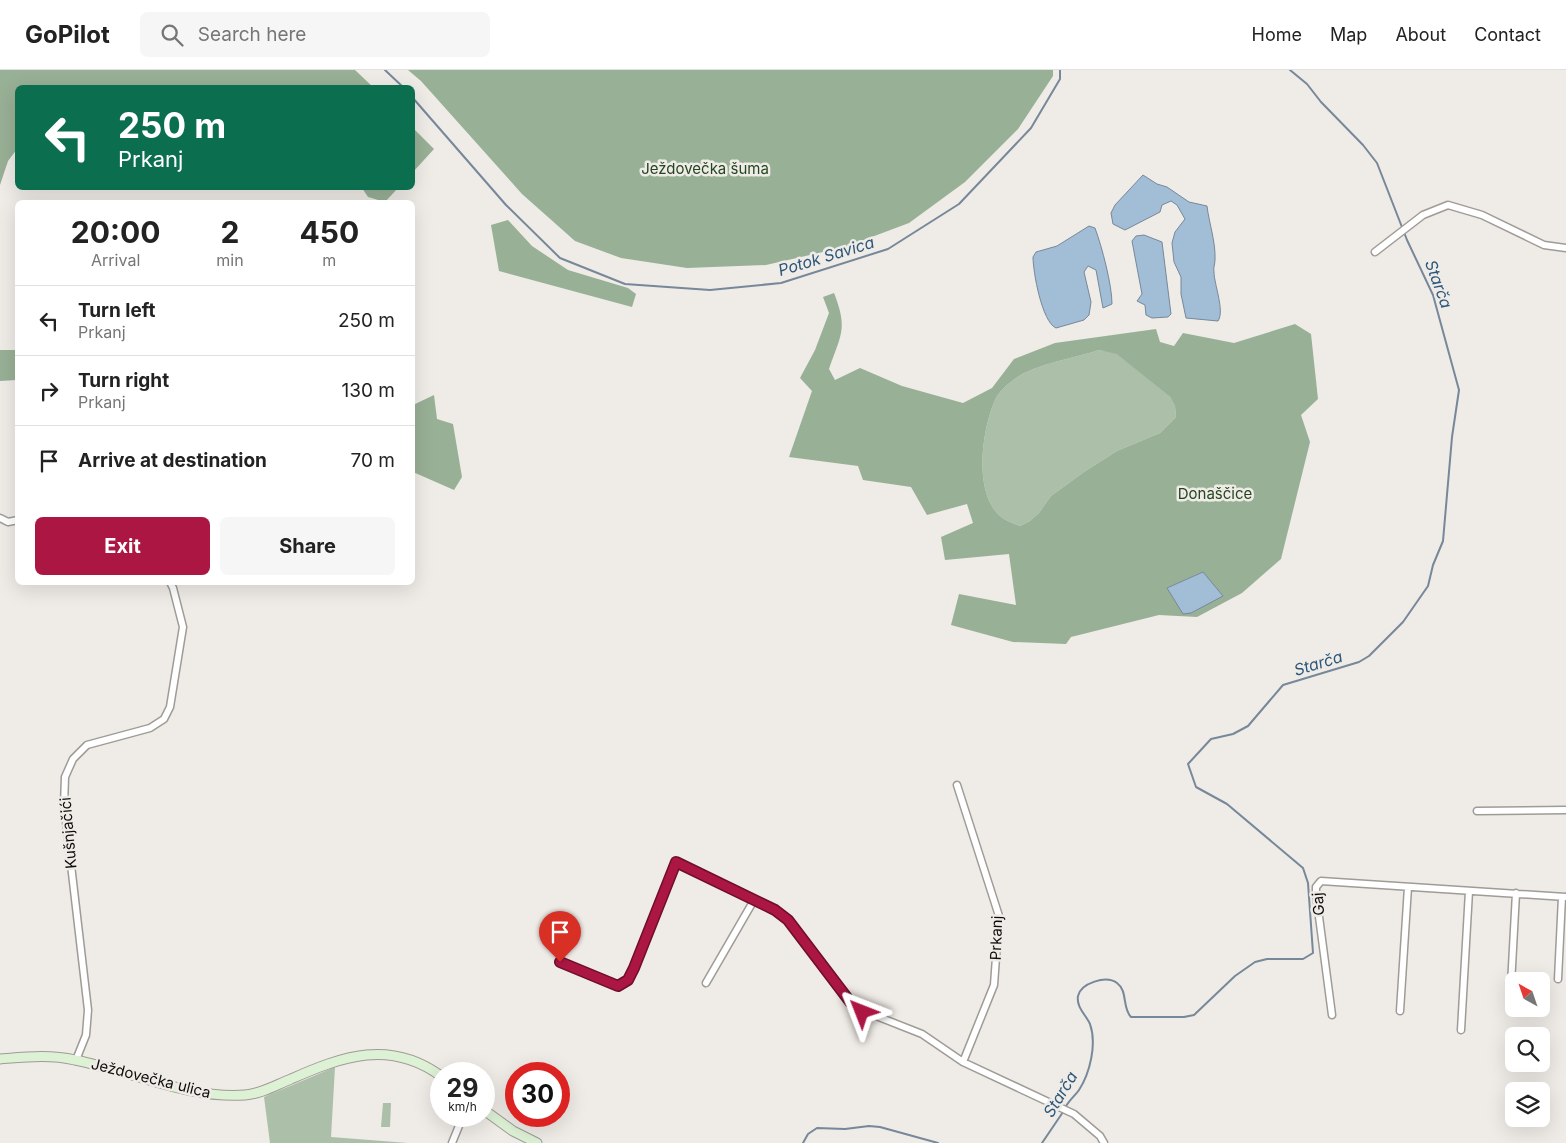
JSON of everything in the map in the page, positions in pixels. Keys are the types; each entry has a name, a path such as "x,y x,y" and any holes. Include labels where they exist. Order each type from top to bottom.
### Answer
{"main road":[{"name":"Ježdovečka ulica","path":"0,1059 38,1056 76,1060 199,1092 226,1095 256,1093 329,1062 350,1056 393,1056 417,1063 430,1070"},
{"path":"495,1118 513,1131 537,1143"}],"street":[{"path":"1375,252 1423,215 1448,205 1482,215 1544,245 1566,248"},
{"path":"0,518 8,522 15,521"},
{"name":"Kušnjačići","path":"76,1060 86,1035 88,1010 64,805 65,777 73,760 87,745 150,728 164,719 170,706 184,627 172,585"},
{"name":"Prkanj","path":"957,785 1000,916 994,985 963,1062"},
{"path":"1477,811 1566,810"},
{"path":"560,962 618,986 625,983 634,968 676,862 775,910 788,920 856,1008 922,1034 963,1062 1071,1113 1093,1129 1104,1143"},
{"name":"Gaj","path":"1332,1015 1316,894 1318,883 1325,881 1564,897"},
{"path":"1400,1011 1408,887"},
{"path":"1461,1030 1469,890"},
{"path":"1512,972 1516,893"},
{"path":"1558,979 1564,897"},
{"path":"706,983 754,900"},
{"path":"452,1143 459,1127"}],"green space":[{"path":"0,70 355,70 371,85 15,85 15,152 8,161 0,185"},
{"name":"Ježdovečka šuma","path":"408,70 1053,70 1053,76 1018,129 965,182 909,223 845,247 766,265 687,268 621,258 575,241 522,194 421,81"},
{"path":"415,130 434,149 415,170"},
{"path":"363,190 396,190 387,200 368,197"},
{"path":"508,220 532,246 568,270 628,288 636,294 632,307 499,271 491,225"},
{"name":"Donaščice","path":"834,293 841,315 840,339 829,369 835,380 860,368 902,386 963,403 992,388 1014,359 1055,343 1156,329 1160,342 1174,346 1183,333 1234,343 1295,324 1311,334 1318,399 1301,415 1310,442 1281,559 1242,593 1197,617 1159,615 1071,637 1066,644 1013,642 951,625 959,594 1016,605 1009,554 945,560 941,537 973,523 967,504 927,515 911,487 863,480 858,466 789,457 812,391 800,378 815,350 829,313 823,297","holes":["1099,350 1117,354 1170,397 1175,406 1176,417 1160,433 1117,451 1084,472 1051,496 1039,513 1030,521 1020,526 1005,519 997,513 990,502 985,489 983,474 984,442 990,412 996,397 1007,385 1024,373","1203,572 1222,596 1191,613 1167,588"]},
{"path":"0,350 15,350 15,380 0,381"},
{"path":"1099,350 1117,353 1170,397 1175,406 1176,417 1160,433 1117,451 1084,472 1051,496 1039,513 1030,521 1020,526 1005,519 997,513 990,502 985,489 983,474 984,442 990,412 996,397 1007,385 1024,373"},
{"path":"434,395 437,419 453,424 462,477 454,490 415,473 415,404"},
{"path":"335,1067 331,1137 408,1143 270,1143 264,1097"},
{"path":"383,1103 391,1103 390,1127 381,1127"}],"water":[{"path":"1143,175 1157,184 1167,187 1189,202 1207,206 1214,247 1214,277 1220,304 1220,317 1218,321 1186,318 1181,294 1181,277 1174,262 1172,243 1175,232 1185,219 1177,205 1171,201 1162,205 1160,212 1125,230 1113,224 1111,213 1115,205"},
{"path":"1089,226 1095,228 1101,245 1112,304 1103,308 1096,270 1088,266 1084,272 1091,302 1089,315 1084,320 1056,328 1046,316 1043,307 1033,257 1036,252 1057,246"},
{"path":"1144,235 1162,242 1171,314 1168,317 1152,318 1146,315 1145,305 1137,301 1142,294 1132,241 1136,236"},
{"path":"1203,572 1223,596 1191,613 1183,614 1167,588"}],"waterway":[{"name":"Potok Savica","path":"385,70 401,85"},
{"name":"Potok Savica","path":"415,100 506,205 560,258 625,284 710,290 781,283 888,249 959,204 1031,128 1060,79 1060,70"},
{"name":"Starča","path":"1065,1108 1083,1083 1091,1058 1092,1032 1078,1000 1080,991 1084,987 1101,980 1117,983 1123,990 1128,1013 1131,1017 1184,1017 1194,1015 1235,976 1255,962 1267,959 1303,959 1313,953 1308,883 1303,868 1227,804 1196,787 1188,764 1211,739 1233,734 1248,726 1283,685 1359,662 1369,656 1403,622 1428,586 1433,565 1443,541 1452,437 1459,390 1433,295 1407,240 1377,163 1307,84 1290,70"},
{"name":"Starča","path":"1042,1143 1063,1112"},
{"name":"Starča","path":"803,1143 808,1134 817,1128 845,1129 869,1126 880,1127 938,1143"}],"route":[{"path":"560,962 618,986 625,983 634,968 676,862 775,910 788,920 851,1003 862,1012"}]}
